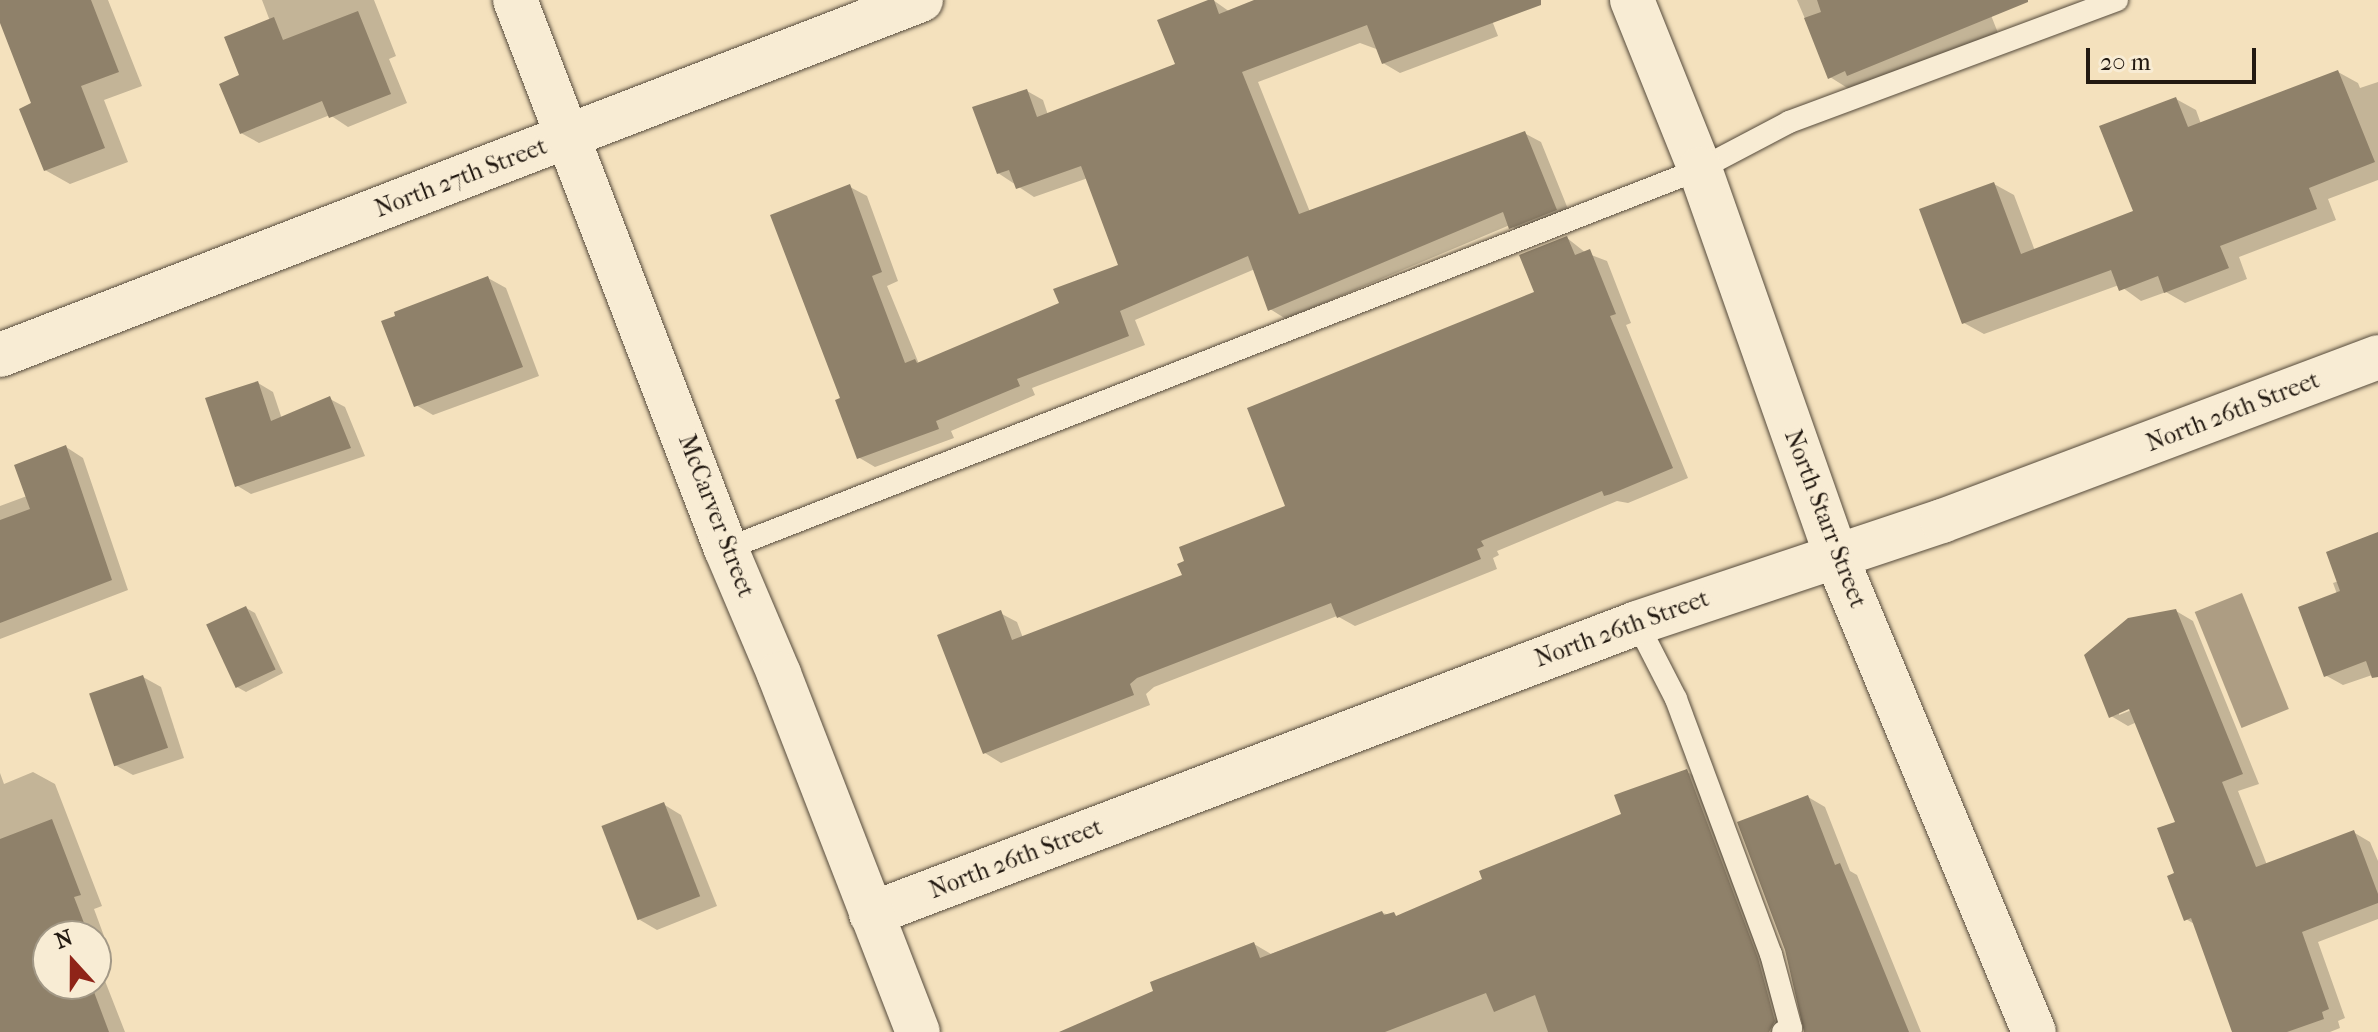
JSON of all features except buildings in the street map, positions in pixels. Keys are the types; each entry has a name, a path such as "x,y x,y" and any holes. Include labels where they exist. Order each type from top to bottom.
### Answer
{"street":[{"name":"McCarver Street","path":"515,0 726,549 779,674 918,1032"},
{"name":"North 27th Street","path":"0,355 921,0"},
{"name":"North Starr Street","path":"1632,0 1700,169 1837,559 2034,1032"},
{"name":"North 26th Street","path":"871,914 1637,623 1837,559 2378,357"}],"lane":[{"path":"726,549 1700,169 1789,122 2117,0"},
{"path":"1637,623 1676,699 1771,954 1791,1028 1783,1032"}],"shaded area":[{"path":"2242,593 2289,709 2242,728 2195,612"}]}
